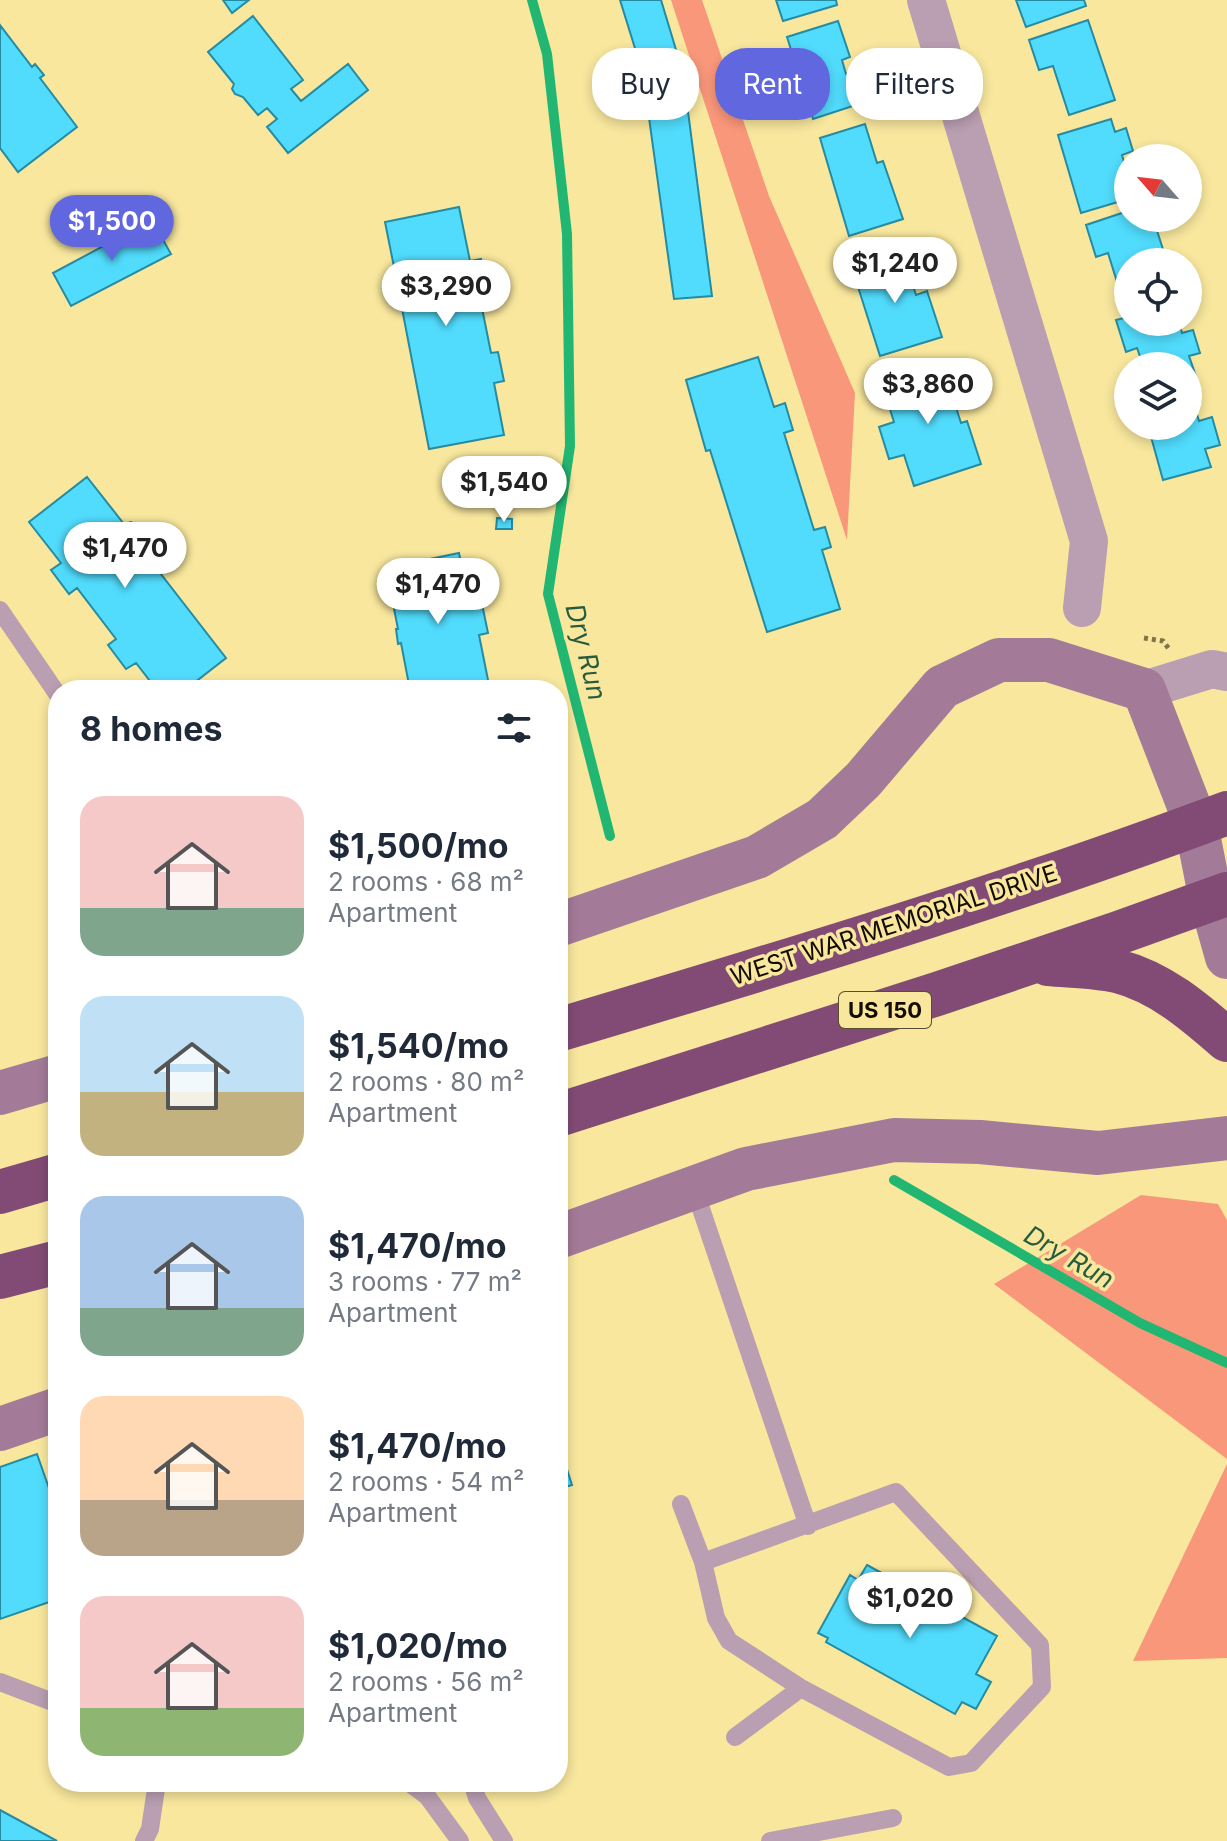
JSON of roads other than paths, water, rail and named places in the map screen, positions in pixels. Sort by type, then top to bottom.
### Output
[{"type":"highway","name":"WEST WAR MEMORIAL DRIVE","points":[[568,1027],[854,940],[1211,818]]},
{"type":"highway","name":"US 150","points":[[568,1112],[1030,963],[1219,897]]},
{"type":"highway","points":[[1030,963],[1117,971],[1181,1000],[1227,1040]]},
{"type":"highway","points":[[0,1192],[48,1178]]},
{"type":"highway","points":[[0,1277],[48,1265]]},
{"type":"street","points":[[926,0],[1089,541],[1082,608]]},
{"type":"street","points":[[568,922],[757,857],[822,819],[863,780],[942,687],[999,660],[1049,660],[1144,690],[1212,669],[1227,672]]},
{"type":"street","points":[[1144,690],[1211,818],[1227,957]]},
{"type":"street","points":[[0,1093],[48,1079]]},
{"type":"street","points":[[568,1233],[746,1169],[894,1140],[980,1142],[1098,1153],[1227,1138]]},
{"type":"street","points":[[0,1429],[48,1417]]},
{"type":"lane","points":[[0,610],[48,680]]},
{"type":"lane","points":[[694,1188],[808,1526]]},
{"type":"lane","points":[[681,1504],[703,1562],[716,1618],[729,1641],[801,1688],[949,1767],[971,1763],[1042,1687],[1040,1645],[896,1492],[703,1562]]},
{"type":"lane","points":[[0,1682],[48,1700]]},
{"type":"lane","points":[[735,1737],[801,1688]]},
{"type":"lane","points":[[144,1841],[150,1829],[156,1792]]},
{"type":"lane","points":[[422,1792],[460,1841]]},
{"type":"lane","points":[[475,1792],[504,1841]]},
{"type":"lane","points":[[770,1841],[893,1818]]},
{"type":"waterway","name":"Dry Run","points":[[532,0],[547,54],[567,234],[570,446],[548,594],[610,836]]},
{"type":"waterway","name":"Dry Run","points":[[894,1180],[1140,1323],[1227,1363]]}]
